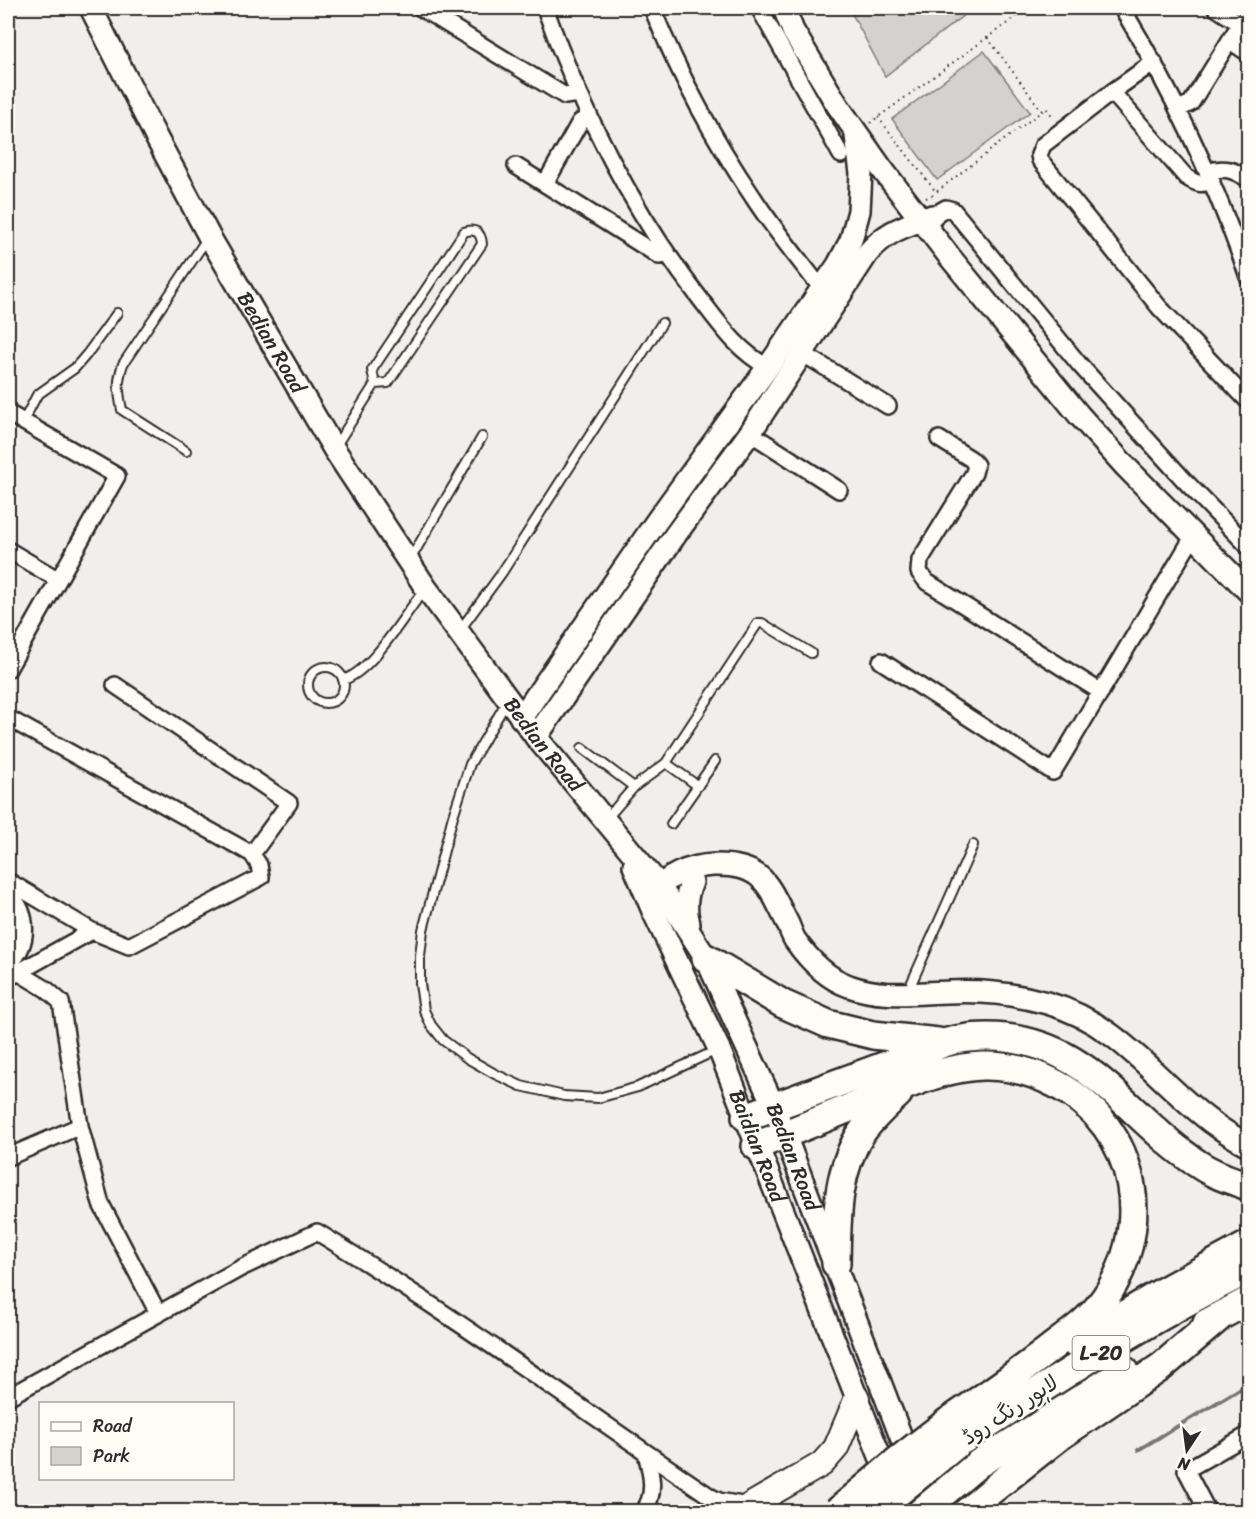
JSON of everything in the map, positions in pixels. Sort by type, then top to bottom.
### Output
[{"type":"highway","points":[[706,958],[783,1004],[828,1024],[891,1038],[941,1043],[980,1037],[1002,1037],[1034,1045],[1071,1059],[1113,1090],[1177,1149],[1199,1165],[1222,1178],[1248,1186]]},
{"type":"highway","points":[[746,1117],[941,1043]]},
{"type":"highway","points":[[756,1146],[907,1085],[957,1069],[1000,1066],[1024,1070],[1074,1094],[1094,1110],[1111,1132],[1130,1176],[1133,1222],[1130,1242],[1114,1282],[1085,1322],[1019,1373],[954,1432],[896,1462],[837,1512]]},
{"type":"highway","points":[[836,1264],[838,1202],[844,1170],[862,1132],[907,1085]]},
{"type":"highway","points":[[1019,1373],[1077,1343],[1248,1245]]},
{"type":"highway","name":"لاہور رنگ روڈ","points":[[874,1512],[954,1432],[1058,1379],[1167,1313],[1248,1270]]},
{"type":"highway","name":"لاہور رنگ روڈ","points":[[921,1512],[978,1464],[1079,1398],[1248,1301]]},
{"type":"highway","points":[[964,1512],[1069,1430],[1161,1367],[1223,1314]]},
{"type":"main road","points":[[743,1509],[822,1464],[836,1448],[857,1398]]},
{"type":"street","name":"Bedian Road","points":[[91,8],[209,236],[334,449],[426,588],[521,718],[625,843],[657,898],[693,934],[774,1107],[930,1512]]},
{"type":"street","points":[[421,8],[565,96],[578,94]]},
{"type":"street","points":[[545,8],[589,117],[657,238],[727,333],[754,360],[768,367]]},
{"type":"street","points":[[652,8],[666,42],[718,142],[759,206],[813,278],[824,286]]},
{"type":"street","points":[[759,8],[841,155]]},
{"type":"street","points":[[536,737],[676,534],[745,440],[802,352],[845,270],[861,198],[866,125],[793,31],[784,8]]},
{"type":"street","points":[[798,8],[847,100],[866,125],[889,169],[927,218],[1088,408],[1184,511],[1248,575]]},
{"type":"street","points":[[1122,8],[1155,62],[1179,109],[1210,177],[1248,277]]},
{"type":"street","points":[[1179,109],[1191,103],[1230,41],[1244,26],[1216,8]]},
{"type":"street","points":[[1230,41],[1248,52]]},
{"type":"street","points":[[1155,62],[1043,145],[1039,155],[1042,165],[1159,307],[1248,401]]},
{"type":"street","points":[[1112,92],[1186,177],[1195,183],[1204,184],[1223,168],[1236,171],[1248,179]]},
{"type":"street","points":[[545,184],[580,122],[589,117]]},
{"type":"street","points":[[516,166],[659,256],[668,255]]},
{"type":"street","points":[[861,173],[889,169]]},
{"type":"street","points":[[521,718],[656,522],[824,286],[867,254],[885,236],[946,208],[953,210],[1079,364],[1184,480],[1248,546]]},
{"type":"street","points":[[927,218],[949,256],[1087,424],[1248,591]]},
{"type":"street","points":[[802,352],[888,406]]},
{"type":"street","points":[[8,413],[117,476],[8,669]]},
{"type":"street","points":[[719,433],[745,440],[839,490]]},
{"type":"street","points":[[939,439],[971,459],[976,465],[974,473],[920,560],[919,572],[927,582],[1101,692]]},
{"type":"street","points":[[656,522],[676,534]]},
{"type":"street","points":[[881,661],[1053,772],[1194,535]]},
{"type":"street","points":[[8,550],[57,579]]},
{"type":"street","points":[[115,685],[289,803],[252,854]]},
{"type":"street","points":[[8,720],[252,854],[259,865],[261,877],[129,946],[92,930],[8,886]]},
{"type":"street","points":[[657,898],[670,877],[688,869],[714,865],[739,866],[763,879],[772,890],[795,939],[816,966],[831,978],[862,990],[906,995],[950,992],[993,993],[1048,1003],[1105,1029],[1209,1120],[1248,1145]]},
{"type":"street","points":[[657,898],[692,882],[714,865]]},
{"type":"street","points":[[692,882],[687,892],[686,902],[688,922],[693,934]]},
{"type":"street","points":[[8,886],[19,913],[22,930],[10,969]]},
{"type":"street","name":"Baidian Road","points":[[657,898],[902,1512]]},
{"type":"street","points":[[10,969],[92,930]]},
{"type":"street","points":[[10,969],[46,989],[61,1002],[80,1126],[101,1204],[158,1313]]},
{"type":"street","points":[[8,1157],[80,1126]]},
{"type":"street","points":[[8,1397],[241,1268],[317,1233],[379,1270],[711,1497],[743,1509]]},
{"type":"street","points":[[1208,1512],[1186,1470],[1248,1435]]},
{"type":"street","points":[[643,1512],[652,1488],[646,1453]]},
{"type":"lane","points":[[334,449],[375,384],[372,370],[464,232],[477,231],[482,237],[482,244],[388,383],[375,384]]},
{"type":"lane","points":[[186,451],[122,410],[118,379],[123,363],[209,236]]},
{"type":"lane","points":[[23,422],[37,395],[75,368],[117,313]]},
{"type":"lane","points":[[459,632],[501,574],[662,323]]},
{"type":"lane","points":[[408,562],[482,437]]},
{"type":"lane","points":[[344,680],[356,675],[394,634],[426,588]]},
{"type":"lane","points":[[606,819],[634,787],[666,764],[758,623],[762,623],[811,653]]},
{"type":"lane","points":[[323,667],[332,668],[344,680],[344,689],[332,702],[323,703],[315,700],[309,694],[307,685],[309,676],[315,670],[323,667]]},
{"type":"lane","points":[[509,699],[470,764],[453,816],[423,930],[420,984],[424,1010],[431,1025],[443,1040],[467,1058],[495,1074],[521,1086],[564,1096],[598,1098],[638,1087],[719,1049]]},
{"type":"lane","points":[[582,748],[634,787]]},
{"type":"lane","points":[[671,824],[714,761]]},
{"type":"lane","points":[[666,764],[698,786]]},
{"type":"lane","points":[[906,995],[973,845]]},
{"type":"path","points":[[1028,8],[866,125],[936,192],[1046,108],[1064,129]]},
{"type":"path","points":[[987,37],[1042,111]]},
{"type":"green space","points":[[849,8],[973,8],[885,76]]},
{"type":"green space","points":[[984,51],[1030,112],[937,180],[892,119]]},
{"type":"waterway","points":[[1138,1450],[1248,1384]]}]
